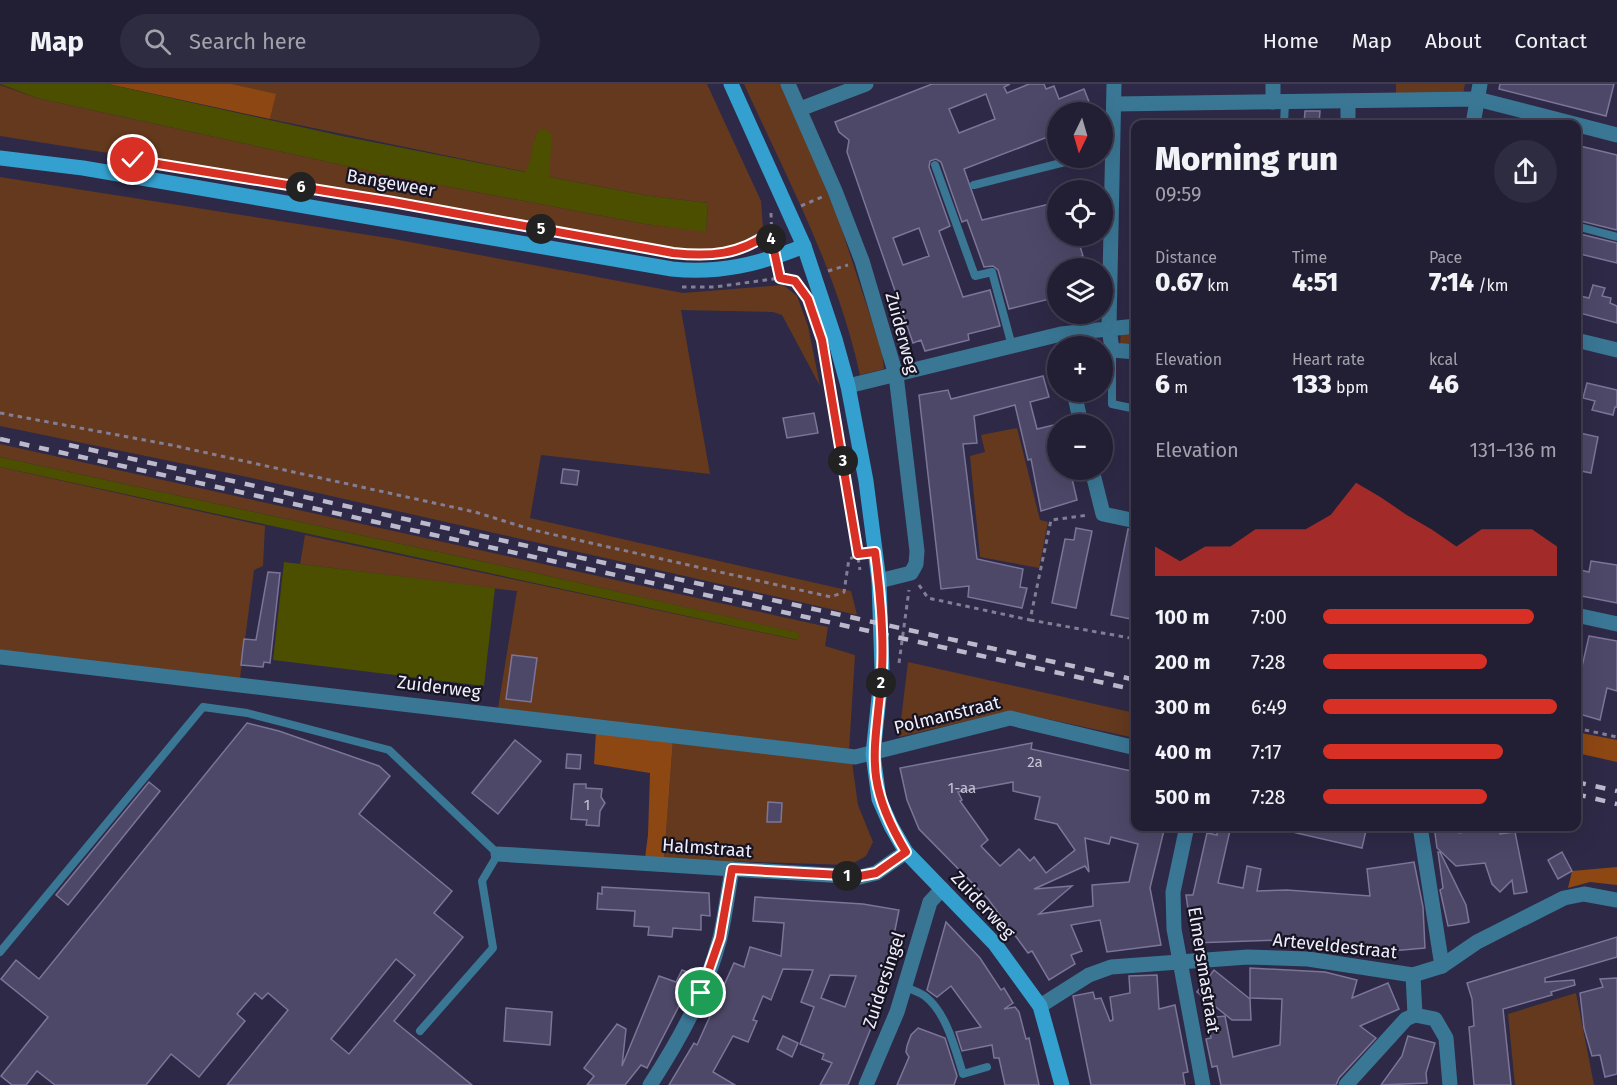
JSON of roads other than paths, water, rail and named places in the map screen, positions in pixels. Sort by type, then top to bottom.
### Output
[{"type":"street","name":"Zuiderweg","points":[[731,84],[804,246],[848,386],[866,481],[879,581],[882,669],[873,754],[879,799],[906,852],[995,944],[1040,1006],[1062,1085]]},
{"type":"street","name":"Zuiderweg","points":[[788,84],[862,261],[896,375],[917,551],[916,564],[911,573],[879,581]]},
{"type":"street","points":[[800,109],[866,84]]},
{"type":"street","points":[[1113,112],[1114,84]]},
{"type":"street","points":[[1273,84],[1279,102]]},
{"type":"street","points":[[1114,104],[1348,101],[1479,91],[1570,120]]},
{"type":"street","points":[[1474,120],[1479,91]]},
{"type":"street","points":[[1348,101],[1348,120]]},
{"type":"street","points":[[1581,124],[1617,135]]},
{"type":"street","name":"Bangeweer","points":[[0,158],[82,168],[672,269],[718,270],[776,257],[804,246]]},
{"type":"street","points":[[1108,168],[1110,336]]},
{"type":"street","points":[[1076,336],[1109,327],[1131,326]]},
{"type":"street","points":[[1581,341],[1617,350]]},
{"type":"street","points":[[848,386],[1012,346],[1047,342]]},
{"type":"street","points":[[1113,350],[1131,352]]},
{"type":"street","points":[[1094,480],[1103,514],[1131,520]]},
{"type":"street","points":[[1581,616],[1617,624]]},
{"type":"street","name":"Zuiderweg","points":[[0,657],[855,757],[873,754]]},
{"type":"street","name":"Polmanstraat","points":[[873,754],[1010,718],[1131,747]]},
{"type":"street","name":"Elmersmastraat","points":[[1186,831],[1173,892],[1179,962],[1203,1085]]},
{"type":"street","points":[[1421,831],[1442,966]]},
{"type":"street","name":"Halmstraat","points":[[498,854],[860,876],[876,873],[906,852]]},
{"type":"street","points":[[650,1085],[675,1047],[701,993],[720,938],[732,869]]},
{"type":"street","name":"Zuidersingel","points":[[866,1085],[904,986],[930,902],[942,889]]},
{"type":"street","name":"Arteveldestraat","points":[[1040,1006],[1089,975],[1111,967],[1248,957],[1308,959],[1413,975],[1442,966],[1477,942],[1564,898],[1584,894],[1617,900]]},
{"type":"street","points":[[1413,975],[1415,1014]]},
{"type":"street","points":[[1346,1085],[1406,1019],[1415,1014],[1435,1019],[1446,1038],[1450,1085]]},
{"type":"lane","points":[[1279,102],[1283,120]]},
{"type":"lane","points":[[936,165],[975,276],[992,272],[1012,346]]},
{"type":"lane","points":[[974,184],[1047,166]]},
{"type":"lane","points":[[1581,227],[1617,237]]},
{"type":"lane","points":[[1112,402],[1112,404],[1131,408]]},
{"type":"lane","points":[[0,951],[203,707],[247,713],[389,750],[498,854],[482,881],[493,948],[420,1031]]},
{"type":"lane","points":[[904,986],[926,997],[936,1009],[946,1026],[963,1074],[987,1067]]},
{"type":"railway","points":[[0,439],[1131,689]]},
{"type":"railway","points":[[69,445],[1131,679]]},
{"type":"railway","points":[[1581,783],[1617,791]]},
{"type":"railway","points":[[1581,795],[1617,804]]}]
